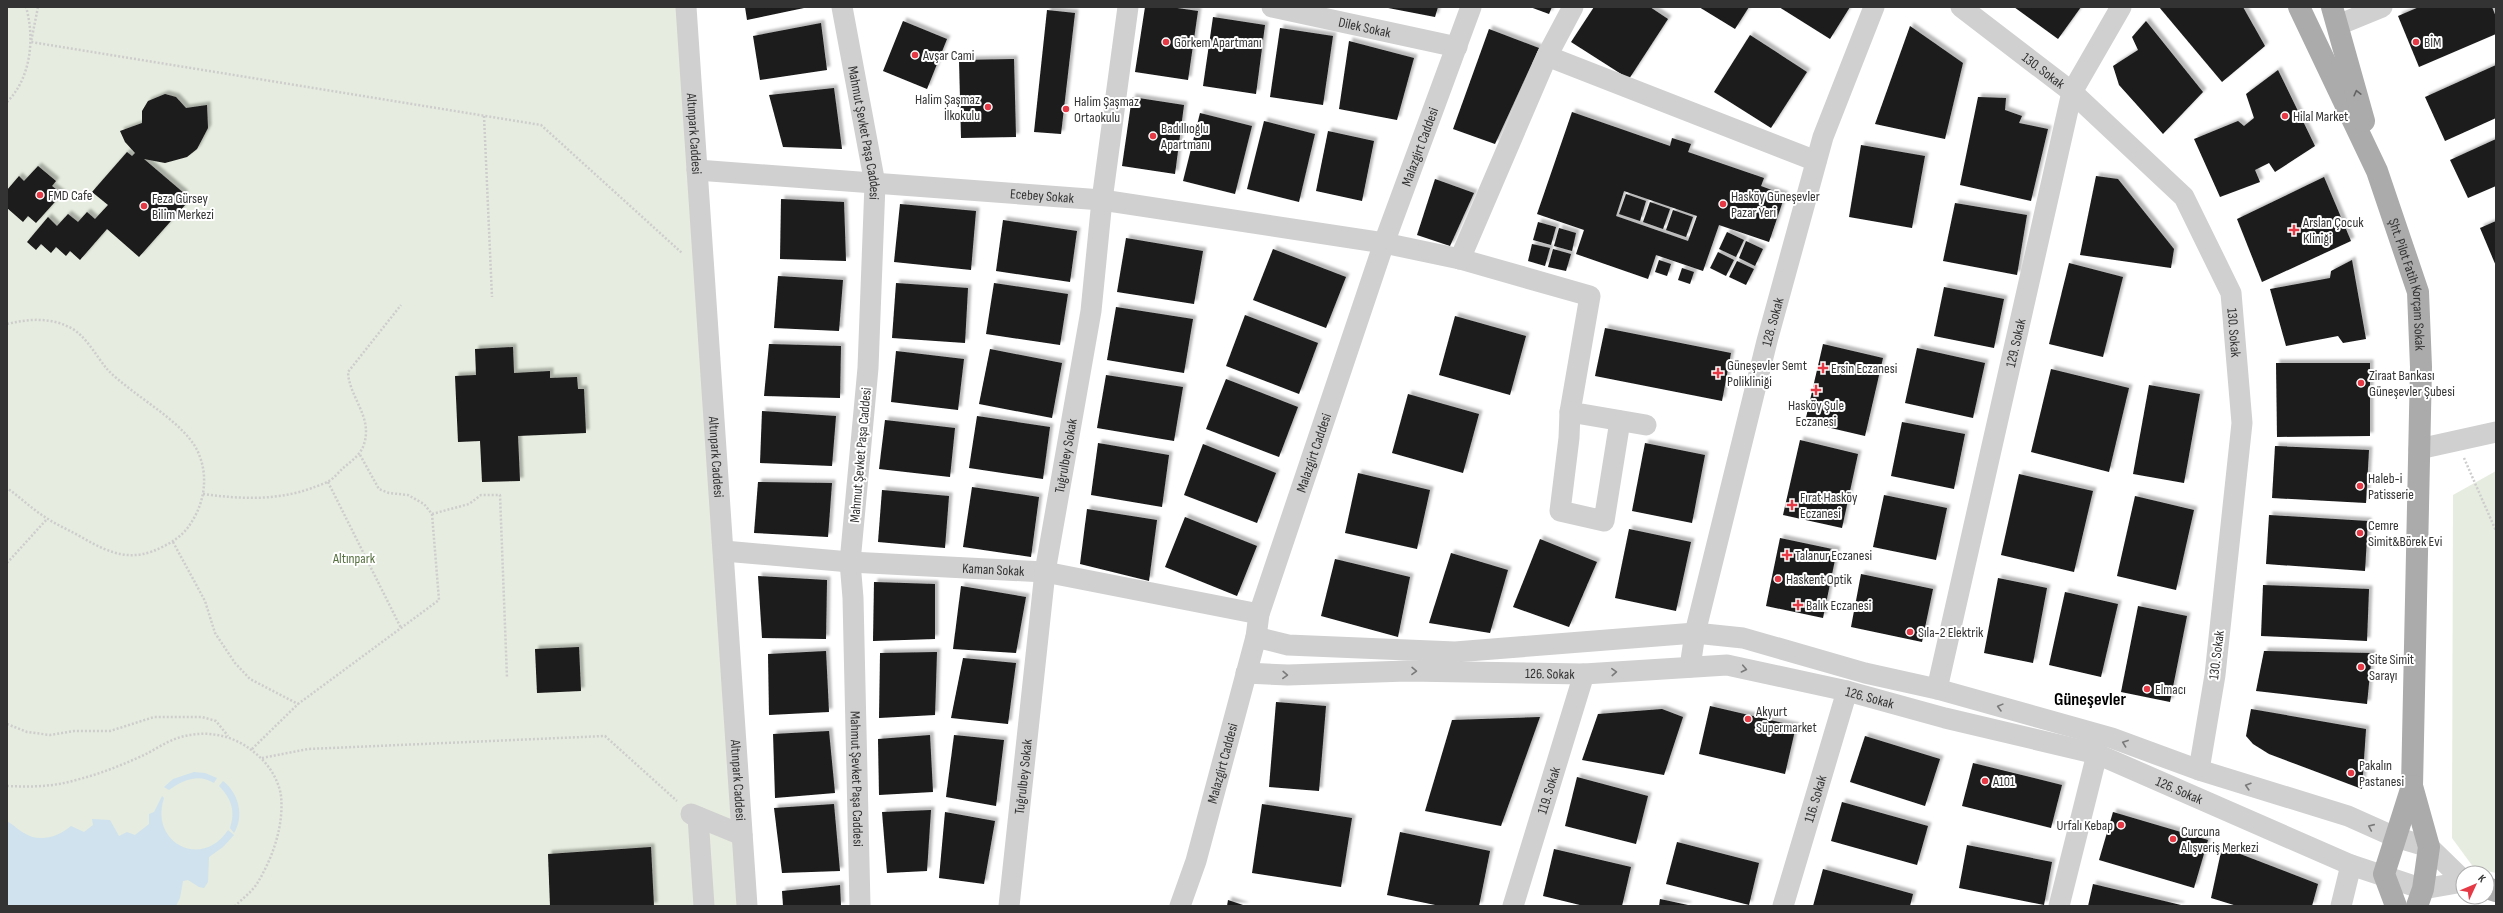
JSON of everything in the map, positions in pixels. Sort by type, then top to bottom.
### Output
[{"type":"main road","name":"Şht. Pilot Fatih Korçam Sokak","points":[[2299,7],[2377,171]]},
{"type":"main road","name":"Şht. Pilot Fatih Korçam Sokak","points":[[2335,16],[2377,171],[2418,292],[2421,367],[2412,786]]},
{"type":"main road","points":[[2396,906],[2384,874],[2412,786]]},
{"type":"main road","points":[[2412,786],[2429,847],[2420,897]]},
{"type":"street","name":"Altınpark Caddesi","points":[[686,7],[747,906]]},
{"type":"street","name":"Mahmut Şevket Paşa Caddesi","points":[[842,7],[875,184],[868,368],[850,562],[853,598],[860,906]]},
{"type":"street","name":"Tuğrulbey Sokak","points":[[1009,906],[1045,572],[1091,311],[1102,200],[1128,7]]},
{"type":"street","name":"Dilek Sokak","points":[[1272,7],[1457,47]]},
{"type":"street","name":"Malazgirt Caddesi","points":[[1180,906],[1196,861],[1256,637],[1259,614],[1384,243],[1471,7]]},
{"type":"street","points":[[1460,259],[1547,56],[1573,7]]},
{"type":"street","name":"128. Sokak","points":[[1690,667],[1695,633],[1767,341],[1816,161],[1823,136],[1874,7]]},
{"type":"street","name":"130. Sokak","points":[[1961,7],[2072,92],[2184,197],[2231,293],[2242,423],[2215,675],[2199,770]]},
{"type":"street","name":"129. Sokak","points":[[1937,689],[2072,92],[2121,7]]},
{"type":"street","points":[[2335,16],[2382,7]]},
{"type":"street","points":[[1547,56],[1816,161]]},
{"type":"street","name":"Ecebey Sokak","points":[[697,170],[1102,200],[1384,243],[1460,259],[1590,296],[1570,412]]},
{"type":"street","points":[[1620,421],[1604,522],[1560,511],[1569,438],[1570,412],[1646,425]]},
{"type":"street","points":[[2419,449],[2496,432]]},
{"type":"street","name":"Kaman Sokak","points":[[724,551],[850,562],[1045,572],[1259,614]]},
{"type":"street","name":"126. Sokak","points":[[1256,637],[1288,645],[1455,652],[1695,633],[1743,638],[1865,673],[1937,689],[2112,738],[2199,770],[2348,816],[2395,837],[2429,847],[2455,873]]},
{"type":"street","name":"126. Sokak","points":[[1246,673],[1288,675],[1407,671],[1584,674],[1727,665],[1847,691],[1945,718],[2098,754],[2351,865],[2384,874],[2420,897],[2455,884]]},
{"type":"street","name":"119. Sokak","points":[[1513,906],[1584,674]]},
{"type":"street","name":"116. Sokak","points":[[1783,906],[1847,691]]},
{"type":"street","points":[[2059,906],[2098,754]]},
{"type":"street","points":[[704,906],[694,815],[742,835]]},
{"type":"street","points":[[2341,906],[2351,865]]},
{"type":"path","points":[[26,7],[30,22],[30,42]]},
{"type":"path","points":[[7,102],[24,74],[38,7]]},
{"type":"path","points":[[30,42],[541,125],[704,273]]},
{"type":"path","points":[[484,116],[492,297]]},
{"type":"path","points":[[203,494],[242,499],[280,497],[328,482],[359,453],[364,444],[365,427],[363,410],[349,384],[348,372],[401,305]]},
{"type":"path","points":[[7,324],[28,320],[42,320],[70,327],[123,386],[178,424],[191,439],[200,456],[204,475],[203,494],[198,512],[187,529],[173,542],[156,551],[137,555],[118,554],[99,548],[47,519],[7,488]]},
{"type":"path","points":[[2456,440],[2496,531]]},
{"type":"path","points":[[252,749],[298,704],[439,600],[432,514],[424,504],[408,495],[389,493],[379,490],[359,453]]},
{"type":"path","points":[[328,482],[401,628]]},
{"type":"path","points":[[432,514],[469,504],[481,495],[500,495],[508,678]]},
{"type":"path","points":[[7,563],[47,519]]},
{"type":"path","points":[[173,542],[205,601],[215,633],[235,663],[250,679],[298,704]]},
{"type":"path","points":[[7,724],[27,732],[50,735],[74,731],[110,731],[154,717],[202,717],[216,721],[228,736]]},
{"type":"path","points":[[7,786],[35,787],[75,781],[114,768],[187,735],[207,733],[228,736],[252,749],[262,758],[274,774],[281,793],[283,814],[279,834],[258,883],[235,906]]},
{"type":"path","points":[[262,758],[308,749],[605,736],[694,815]]},
{"type":"green space","name":"Altınpark","points":[[7,7],[686,7],[747,906],[7,906]]},
{"type":"green space","points":[[2496,471],[2496,873],[2495,865],[2472,865],[2452,838],[2453,495]]},
{"type":"water","points":[[194,772],[205,773],[217,778],[214,783],[202,778],[197,778],[179,783],[169,790],[164,787],[173,779]]},
{"type":"water","points":[[223,781],[233,791],[238,805],[239,819],[234,833],[230,828],[232,822],[231,805],[227,795],[219,786]]},
{"type":"water","points":[[162,796],[164,798],[161,814],[164,828],[171,838],[181,846],[192,849],[205,848],[217,842],[228,830],[234,835],[223,847],[209,857],[208,882],[204,888],[199,887],[188,880],[183,881],[180,898],[176,906],[7,906],[8,822],[24,833],[36,838],[54,836],[71,826],[84,832],[93,825],[92,819],[110,820],[119,836],[127,832],[135,835],[149,824],[149,814],[154,812]]},
{"type":"building","points":[[745,7],[804,7],[804,8],[747,20]]},
{"type":"building","name":"Görkem Apartmanı","points":[[1145,7],[1170,7],[1198,11],[1188,80],[1135,72]]},
{"type":"building","points":[[1383,7],[1438,7],[1435,17]]},
{"type":"building","points":[[1530,7],[1552,7],[1549,14]]},
{"type":"building","points":[[1594,7],[1650,7],[1668,19],[1629,79],[1571,42]]},
{"type":"building","points":[[1699,7],[1749,7],[1735,29]]},
{"type":"building","points":[[1779,7],[1850,7],[1830,39]]},
{"type":"building","points":[[2014,7],[2081,7],[2058,39]]},
{"type":"building","points":[[2159,7],[2243,7],[2265,46],[2222,82]]},
{"type":"building","points":[[2419,7],[2492,7],[2496,17],[2496,34],[2419,67],[2398,16]]},
{"type":"building","points":[[1047,10],[1075,13],[1061,134],[1034,132]]},
{"type":"building","points":[[1213,17],[1265,25],[1256,94],[1203,86]]},
{"type":"building","name":"Avşar Cami","points":[[903,21],[947,39],[927,89],[883,71]]},
{"type":"building","points":[[2146,21],[2203,92],[2163,134],[2119,85],[2113,66],[2138,50],[2132,37]]},
{"type":"building","points":[[821,23],[827,70],[760,80],[753,36]]},
{"type":"building","points":[[1910,26],[1963,63],[1945,139],[1875,124]]},
{"type":"building","points":[[1280,28],[1333,36],[1323,105],[1270,97]]},
{"type":"building","points":[[1489,29],[1539,48],[1495,144],[1453,129]]},
{"type":"building","points":[[1750,35],[1807,72],[1771,128],[1714,92]]},
{"type":"building","points":[[1349,41],[1414,58],[1397,120],[1339,109]]},
{"type":"building","points":[[1014,59],[1016,137],[961,138],[959,60]]},
{"type":"building","points":[[2496,65],[2496,118],[2445,141],[2425,97]]},
{"type":"building","points":[[2278,70],[2315,146],[2275,172],[2269,163],[2255,170],[2260,182],[2220,197],[2194,139],[2238,121],[2244,126],[2254,118],[2246,94]]},
{"type":"building","points":[[834,88],[842,149],[783,147],[769,95]]},
{"type":"building","points":[[165,94],[176,97],[186,108],[207,105],[208,128],[197,149],[187,157],[165,163],[144,159],[185,194],[181,199],[186,204],[139,257],[107,229],[80,260],[70,251],[66,256],[56,247],[51,253],[41,244],[36,250],[27,242],[48,217],[57,226],[68,214],[78,222],[87,212],[95,219],[108,205],[92,192],[127,152],[132,156],[135,153],[125,142],[120,131],[142,123],[142,111],[148,101]]},
{"type":"building","name":"Badıllıoğlu Apartmanı","points":[[1132,97],[1184,105],[1175,174],[1122,166]]},
{"type":"building","points":[[1978,97],[2006,98],[2005,110],[2022,116],[2019,123],[2048,129],[2031,201],[1960,185]]},
{"type":"building","name":"Hasköy Güneşevler Pazar Yeri","points":[[1572,112],[1670,146],[1672,138],[1691,144],[1688,152],[1764,178],[1761,186],[1785,195],[1769,242],[1719,225],[1703,271],[1656,255],[1648,279],[1576,254],[1584,230],[1537,214]],"holes":[[[1624,191],[1697,216],[1688,241],[1616,216]]]},
{"type":"building","points":[[1200,113],[1252,126],[1235,194],[1183,181]]},
{"type":"building","points":[[1264,121],[1315,134],[1299,202],[1247,189]]},
{"type":"building","points":[[1328,131],[1374,141],[1362,201],[1316,191]]},
{"type":"building","points":[[2496,139],[2496,186],[2468,198],[2450,160]]},
{"type":"building","points":[[1861,145],[1925,156],[1912,228],[1849,217]]},
{"type":"building","points":[[38,166],[56,181],[52,186],[62,194],[36,223],[28,216],[23,222],[7,208],[7,190],[19,176],[24,181]]},
{"type":"building","points":[[2096,176],[2118,179],[2174,249],[2171,268],[2080,255]]},
{"type":"building","name":"Arslan Çocuk Kliniği","points":[[2324,177],[2351,241],[2262,282],[2237,219]]},
{"type":"building","points":[[1435,179],[1474,193],[1450,246],[1417,235]]},
{"type":"building","points":[[1626,194],[1646,201],[1640,221],[1619,214]]},
{"type":"building","points":[[781,199],[844,202],[846,261],[780,259]]},
{"type":"building","points":[[1650,202],[1670,209],[1663,229],[1643,222]]},
{"type":"building","points":[[1955,203],[2027,215],[2017,275],[1943,261]]},
{"type":"building","points":[[900,204],[976,211],[971,270],[894,262]]},
{"type":"building","points":[[1673,210],[1693,217],[1686,237],[1666,230]]},
{"type":"building","points":[[1003,220],[1077,231],[1070,282],[996,271]]},
{"type":"building","points":[[2496,221],[2496,266],[2480,228]]},
{"type":"building","points":[[1538,222],[1556,227],[1551,245],[1533,240]]},
{"type":"building","points":[[1559,228],[1576,233],[1572,251],[1554,246]]},
{"type":"building","points":[[1727,232],[1744,240],[1736,257],[1719,249]]},
{"type":"building","points":[[1126,238],[1203,251],[1194,304],[1117,292]]},
{"type":"building","points":[[1746,241],[1763,249],[1755,266],[1739,258]]},
{"type":"building","points":[[1532,244],[1550,248],[1545,266],[1528,261]]},
{"type":"building","points":[[1273,249],[1346,277],[1326,328],[1253,300]]},
{"type":"building","points":[[1553,249],[1571,254],[1566,271],[1548,267]]},
{"type":"building","points":[[1718,252],[1734,260],[1726,276],[1710,268]]},
{"type":"building","points":[[1659,260],[1671,264],[1667,276],[1655,272]]},
{"type":"building","points":[[2352,260],[2366,339],[2343,343],[2338,336],[2286,346],[2270,289],[2330,278],[2331,271]]},
{"type":"building","points":[[1737,261],[1754,269],[1746,285],[1729,277]]},
{"type":"building","points":[[2069,263],[2123,277],[2103,357],[2049,344]]},
{"type":"building","points":[[1682,268],[1694,272],[1690,284],[1678,280]]},
{"type":"building","points":[[778,276],[843,280],[839,331],[774,328]]},
{"type":"building","points":[[896,283],[968,288],[965,343],[892,338]]},
{"type":"building","points":[[994,283],[1068,294],[1060,345],[986,334]]},
{"type":"building","points":[[1944,287],[2004,299],[1994,348],[1934,336]]},
{"type":"building","points":[[1116,307],[1193,319],[1184,373],[1107,360]]},
{"type":"building","points":[[1245,315],[1318,343],[1299,394],[1226,366]]},
{"type":"building","points":[[1455,316],[1526,336],[1510,395],[1439,375]]},
{"type":"building","points":[[1605,328],[1731,353],[1722,401],[1595,376]]},
{"type":"building","points":[[769,344],[841,346],[840,398],[764,396]]},
{"type":"building","points":[[1823,344],[1883,358],[1865,436],[1805,422]]},
{"type":"building","points":[[513,347],[514,373],[550,371],[550,378],[577,377],[578,389],[584,389],[586,433],[518,436],[520,481],[482,482],[480,441],[458,442],[455,376],[476,375],[475,349]]},
{"type":"building","points":[[1917,348],[1985,363],[1973,418],[1905,403]]},
{"type":"building","points":[[990,349],[1062,363],[1052,418],[979,404]]},
{"type":"building","points":[[896,351],[964,359],[958,410],[891,402]]},
{"type":"building","points":[[2276,363],[2370,363],[2370,436],[2277,437]]},
{"type":"building","points":[[2051,369],[2129,388],[2109,472],[2031,452]]},
{"type":"building","points":[[1106,375],[1183,387],[1174,441],[1097,428]]},
{"type":"building","points":[[1226,379],[1298,407],[1279,457],[1206,429]]},
{"type":"building","points":[[2149,385],[2200,394],[2184,483],[2133,474]]},
{"type":"building","points":[[1408,394],[1479,414],[1463,473],[1392,453]]},
{"type":"building","points":[[762,411],[836,416],[832,466],[760,463]]},
{"type":"building","points":[[977,416],[1050,427],[1043,479],[969,468]]},
{"type":"building","points":[[885,420],[955,428],[950,477],[879,469]]},
{"type":"building","points":[[1902,422],[1965,434],[1954,489],[1891,476]]},
{"type":"building","points":[[1800,440],[1858,454],[1842,528],[1783,515]]},
{"type":"building","points":[[1098,443],[1169,455],[1162,507],[1091,495]]},
{"type":"building","points":[[1645,443],[1705,455],[1692,523],[1632,511]]},
{"type":"building","points":[[1203,444],[1276,473],[1257,523],[1184,495]]},
{"type":"building","points":[[2275,446],[2369,450],[2366,503],[2272,498]]},
{"type":"building","points":[[1358,473],[1430,490],[1417,549],[1345,533]]},
{"type":"building","points":[[2019,474],[2093,491],[2074,572],[2001,555]]},
{"type":"building","points":[[758,482],[832,483],[828,537],[754,533]]},
{"type":"building","points":[[972,487],[1039,497],[1031,557],[963,547]]},
{"type":"building","points":[[882,490],[949,496],[945,548],[878,542]]},
{"type":"building","points":[[1884,495],[1947,508],[1936,560],[1873,547]]},
{"type":"building","points":[[2135,496],[2194,510],[2176,590],[2117,576]]},
{"type":"building","points":[[1087,509],[1157,520],[1149,581],[1080,564]]},
{"type":"building","points":[[2269,515],[2368,521],[2365,571],[2266,564]]},
{"type":"building","points":[[1185,517],[1257,546],[1237,596],[1165,567]]},
{"type":"building","points":[[1629,529],[1691,542],[1676,611],[1615,598]]},
{"type":"building","points":[[1780,538],[1837,550],[1823,618],[1766,606]]},
{"type":"building","points":[[1540,539],[1597,562],[1569,627],[1513,607]]},
{"type":"building","points":[[1451,553],[1508,570],[1490,633],[1429,623]]},
{"type":"building","points":[[1335,559],[1410,577],[1398,637],[1321,616]]},
{"type":"building","points":[[1861,574],[1933,589],[1922,642],[1851,627]]},
{"type":"building","points":[[758,576],[827,580],[826,639],[762,638]]},
{"type":"building","points":[[1998,578],[2047,588],[2033,663],[1984,653]]},
{"type":"building","points":[[874,582],[935,584],[935,639],[873,641]]},
{"type":"building","points":[[2263,585],[2369,589],[2367,641],[2261,636]]},
{"type":"building","points":[[961,586],[1026,597],[1016,653],[953,649]]},
{"type":"building","points":[[2065,592],[2118,604],[2101,677],[2049,665]]},
{"type":"building","points":[[2138,606],[2187,616],[2170,702],[2121,692]]},
{"type":"building","points":[[579,647],[581,691],[537,693],[535,649]]},
{"type":"building","points":[[826,651],[829,712],[769,715],[768,654]]},
{"type":"building","points":[[2264,651],[2372,653],[2367,704],[2256,691]]},
{"type":"building","points":[[937,652],[935,715],[879,718],[880,653]]},
{"type":"building","points":[[963,658],[1016,663],[1008,724],[951,718]]},
{"type":"building","points":[[1276,702],[1326,706],[1319,791],[1269,787]]},
{"type":"building","points":[[1710,706],[1796,726],[1785,774],[1699,754]]},
{"type":"building","points":[[1662,709],[1683,717],[1664,775],[1582,760],[1598,714]]},
{"type":"building","points":[[2251,709],[2366,729],[2362,789],[2269,754],[2253,744],[2246,736]]},
{"type":"building","points":[[1540,717],[1501,826],[1425,811],[1452,720]]},
{"type":"building","points":[[829,731],[835,793],[775,798],[773,734]]},
{"type":"building","points":[[930,735],[933,792],[879,795],[878,739]]},
{"type":"building","points":[[954,735],[1004,740],[996,806],[946,797]]},
{"type":"building","points":[[1865,736],[1940,759],[1925,806],[1850,782]]},
{"type":"building","points":[[1973,763],[2062,785],[2051,828],[1962,806]]},
{"type":"building","points":[[1577,777],[1648,796],[1636,844],[1565,826]]},
{"type":"building","points":[[1842,802],[1928,826],[1917,865],[1831,841]]},
{"type":"building","points":[[834,804],[840,871],[782,873],[774,808]]},
{"type":"building","points":[[1262,804],[1352,818],[1341,887],[1252,873]]},
{"type":"building","points":[[931,810],[927,871],[887,873],[882,812]]},
{"type":"building","points":[[945,812],[995,821],[984,884],[939,878]]},
{"type":"building","points":[[2113,812],[2208,840],[2194,888],[2099,860]]},
{"type":"building","points":[[1400,832],[1490,851],[1479,906],[1440,906],[1387,895]]},
{"type":"building","points":[[1677,842],[1759,863],[1749,905],[1666,884]]},
{"type":"building","points":[[1967,845],[2052,862],[2044,905],[1959,888]]},
{"type":"building","points":[[651,847],[654,906],[550,906],[548,854]]},
{"type":"building","points":[[2222,847],[2318,884],[2312,906],[2237,906],[2211,898]]},
{"type":"building","points":[[1554,849],[1631,867],[1622,906],[1584,906],[1543,896]]},
{"type":"building","points":[[1823,869],[1913,894],[1910,906],[1813,906]]},
{"type":"building","points":[[2093,884],[2181,905],[2181,906],[2088,906]]},
{"type":"building","points":[[840,885],[841,906],[783,906],[782,891]]},
{"type":"building","points":[[1660,899],[1688,905],[1688,906],[1659,906]]},
{"type":"building","points":[[1228,900],[1246,906],[1227,906]]},
{"type":"place","name":"Görkem Apartmanı","points":[[1166,42]]},
{"type":"place","name":"BİM","points":[[2416,42]]},
{"type":"place","name":"Avşar Cami","points":[[915,55]]},
{"type":"place","name":"Halim Şaşmaz İlkokulu","points":[[988,107]]},
{"type":"place","name":"Halim Şaşmaz Ortaokulu","points":[[1066,109]]},
{"type":"place","name":"Hilal Market","points":[[2285,116]]},
{"type":"place","name":"Badıllıoğlu Apartmanı","points":[[1153,136]]},
{"type":"place","name":"FMD Cafe","points":[[40,195]]},
{"type":"place","name":"Hasköy Güneşevler Pazar Yeri","points":[[1723,204]]},
{"type":"place","name":"Feza Gürsey Bilim Merkezi","points":[[144,206]]},
{"type":"place","name":"Arslan Çocuk Kliniği","points":[[2294,230]]},
{"type":"place","name":"Ersin Eczanesi","points":[[1823,368]]},
{"type":"place","name":"Güneşevler Semt Polikliniği","points":[[1718,373]]},
{"type":"place","name":"Ziraat Bankası Güneşevler Şubesi","points":[[2361,383]]},
{"type":"place","name":"Hasköy Şule Eczanesi","points":[[1816,390]]},
{"type":"place","name":"Haleb-i Patisserie","points":[[2360,486]]},
{"type":"place","name":"Fırat Hasköy Eczanesi","points":[[1792,505]]},
{"type":"place","name":"Cemre Simit&Börek Evi","points":[[2360,533]]},
{"type":"place","name":"Talanur Eczanesi","points":[[1787,555]]},
{"type":"place","name":"Haskent Optik","points":[[1778,579]]},
{"type":"place","name":"Balık Eczanesi","points":[[1798,605]]},
{"type":"place","name":"Sıla-2 Elektrik","points":[[1910,632]]},
{"type":"place","name":"Site Simit Sarayı","points":[[2361,667]]},
{"type":"place","name":"Elmacı","points":[[2147,689]]},
{"type":"place","name":"Akyurt Süpermarket","points":[[1748,719]]},
{"type":"place","name":"Pakalın Pastanesi","points":[[2351,773]]},
{"type":"place","name":"A101","points":[[1985,781]]},
{"type":"place","name":"Urfalı Kebap","points":[[2121,825]]},
{"type":"place","name":"Curcuna Alışveriş Merkezi","points":[[2173,839]]},
{"type":"district","name":"Güneşevler","points":[[2090,699]]}]
